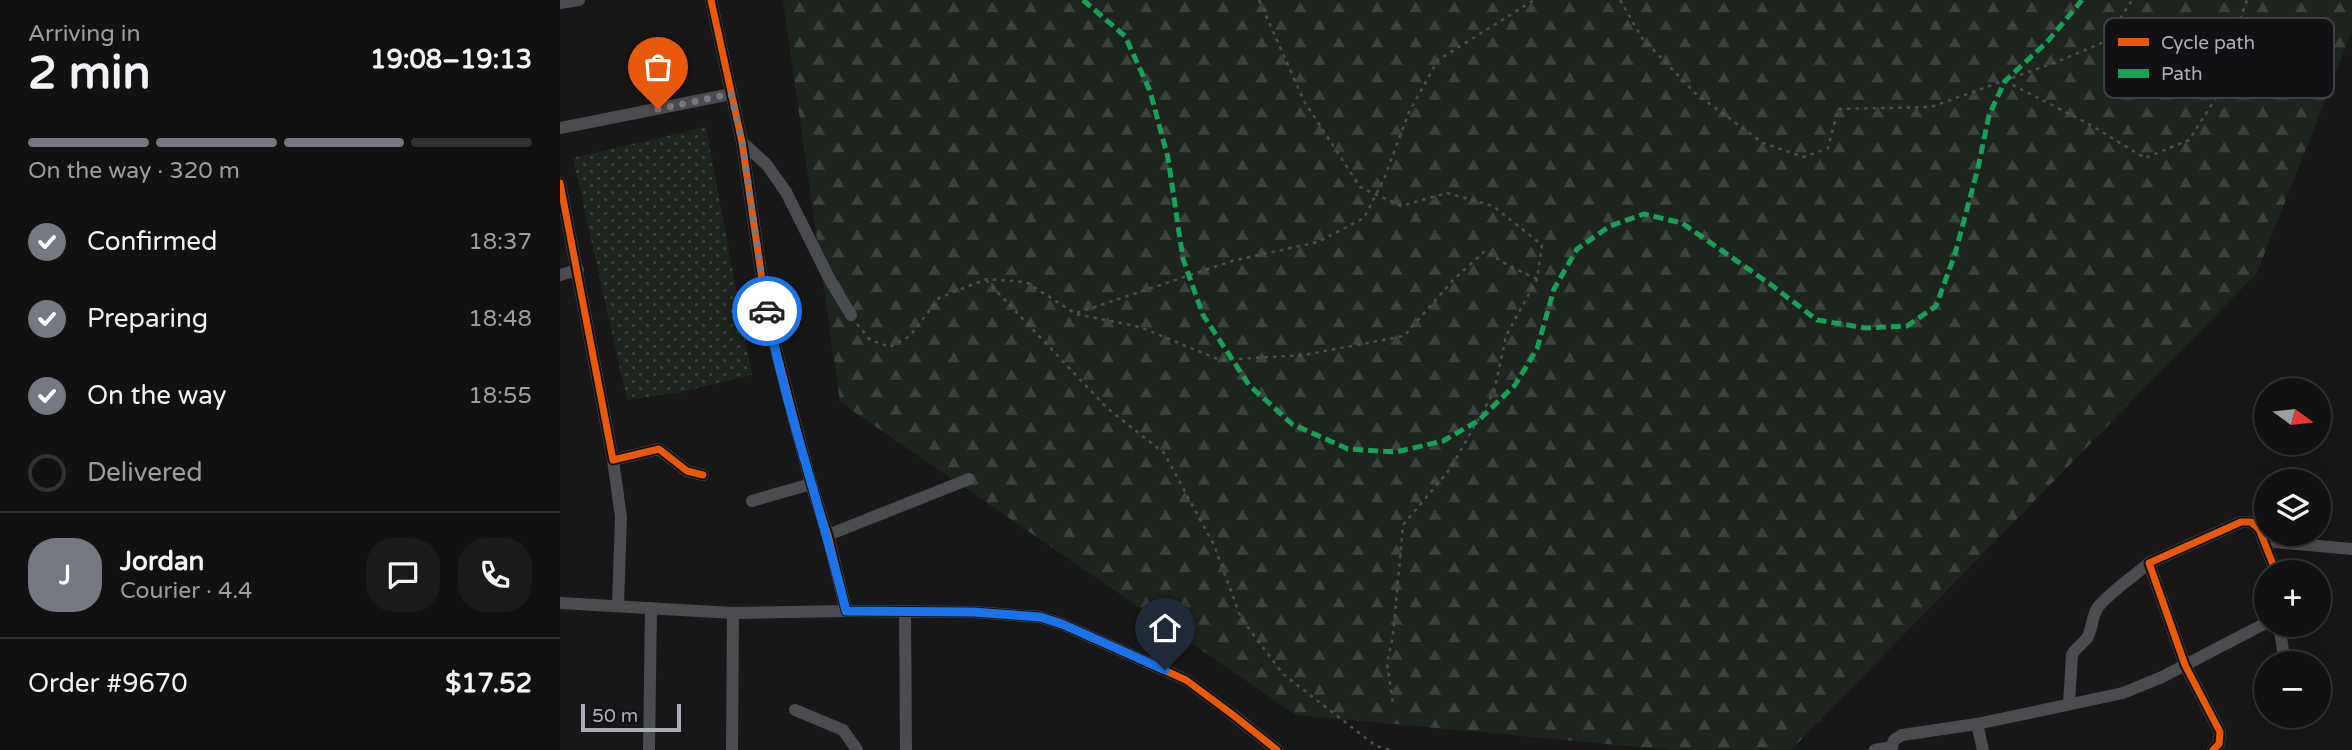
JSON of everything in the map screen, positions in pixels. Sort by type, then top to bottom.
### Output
[{"type":"street","points":[[560,3],[579,0]]},
{"type":"street","points":[[711,0],[742,142],[767,314],[811,484],[828,535],[846,611]]},
{"type":"street","points":[[560,128],[731,94]]},
{"type":"street","points":[[742,142],[767,165],[786,192],[830,280],[851,315]]},
{"type":"street","points":[[560,183],[613,460],[621,517],[618,606]]},
{"type":"street","points":[[560,275],[578,270]]},
{"type":"street","points":[[613,460],[659,449],[687,471],[703,475]]},
{"type":"street","points":[[828,535],[969,479]]},
{"type":"street","points":[[752,501],[811,484]]},
{"type":"street","points":[[2069,704],[2073,655],[2075,649],[2085,642],[2089,635],[2093,616],[2099,606],[2149,563],[2241,522],[2254,524]]},
{"type":"street","points":[[2319,546],[2352,549]]},
{"type":"street","points":[[2149,563],[2185,664],[2220,732],[2219,744],[2213,750]]},
{"type":"street","points":[[560,603],[733,613],[905,611],[1040,617],[1062,624],[1186,680],[1277,750]]},
{"type":"street","points":[[649,750],[651,608]]},
{"type":"street","points":[[905,611],[906,750]]},
{"type":"street","points":[[733,613],[733,750]]},
{"type":"street","points":[[1875,750],[1891,749],[1894,740],[1902,735],[1977,724],[2123,694],[2254,629]]},
{"type":"street","points":[[795,710],[843,730],[857,750]]},
{"type":"street","points":[[1977,724],[1983,750]]},
{"type":"path","points":[[1259,0],[1304,101],[1360,187],[1401,206],[1447,193],[1493,206],[1542,245],[1537,278],[1506,336],[1494,392],[1450,469],[1403,525],[1393,636],[1387,664],[1393,703]]},
{"type":"path","points":[[1076,314],[1232,261],[1318,242],[1364,218],[1409,112],[1438,60],[1534,0]]},
{"type":"path","points":[[1620,0],[1642,38],[1695,93],[1763,143],[1804,157],[1828,148],[1838,109],[1931,107],[2104,42]]},
{"type":"path","points":[[2121,18],[2132,0]]},
{"type":"path","points":[[2240,18],[2246,0]]},
{"type":"path","points":[[2005,81],[2087,123],[2145,158],[2189,140],[2215,98]]},
{"type":"path","points":[[851,315],[870,340],[890,347],[910,336],[939,298],[986,279],[1026,282],[1076,314],[1140,327],[1220,360],[1304,355],[1404,336],[1454,279],[1485,251],[1537,278]]},
{"type":"path","points":[[986,279],[1107,408],[1164,453],[1214,545],[1241,618],[1283,674],[1376,746],[1391,750]]},
{"type":"green space","points":[[783,0],[2352,0],[2352,31],[2334,77],[2334,18],[2104,18],[2104,98],[2326,98],[2257,273],[1791,750],[1673,750],[1296,715],[840,402]]},
{"type":"green space","points":[[706,127],[752,375],[681,392],[627,400],[573,158]]},
{"type":"marked path","points":[[1083,0],[1125,36],[1150,91],[1168,158],[1183,259],[1203,315],[1249,385],[1292,424],[1348,449],[1396,452],[1443,441],[1478,421],[1515,385],[1537,349],[1554,289],[1577,249],[1610,226],[1644,214],[1682,223],[1817,320],[1866,328],[1907,326],[1936,306],[1955,254],[1989,115],[2005,81],[2047,42],[2082,0]]},
{"type":"cycle path","points":[[711,0],[742,142],[767,314],[811,484],[828,535],[846,611],[973,612],[1040,617],[1062,624],[1186,680],[1277,750]]},
{"type":"cycle path","points":[[560,183],[613,460],[659,449],[687,471],[703,475]]},
{"type":"cycle path","points":[[2213,750],[2219,744],[2220,732],[2185,665],[2149,563],[2241,522],[2251,522],[2259,529],[2271,560]]},
{"type":"way so far","points":[[658,109],[731,94],[742,142],[767,311]]},
{"type":"route","points":[[767,311],[846,611],[973,612],[1040,617],[1062,624],[1165,670]]}]
